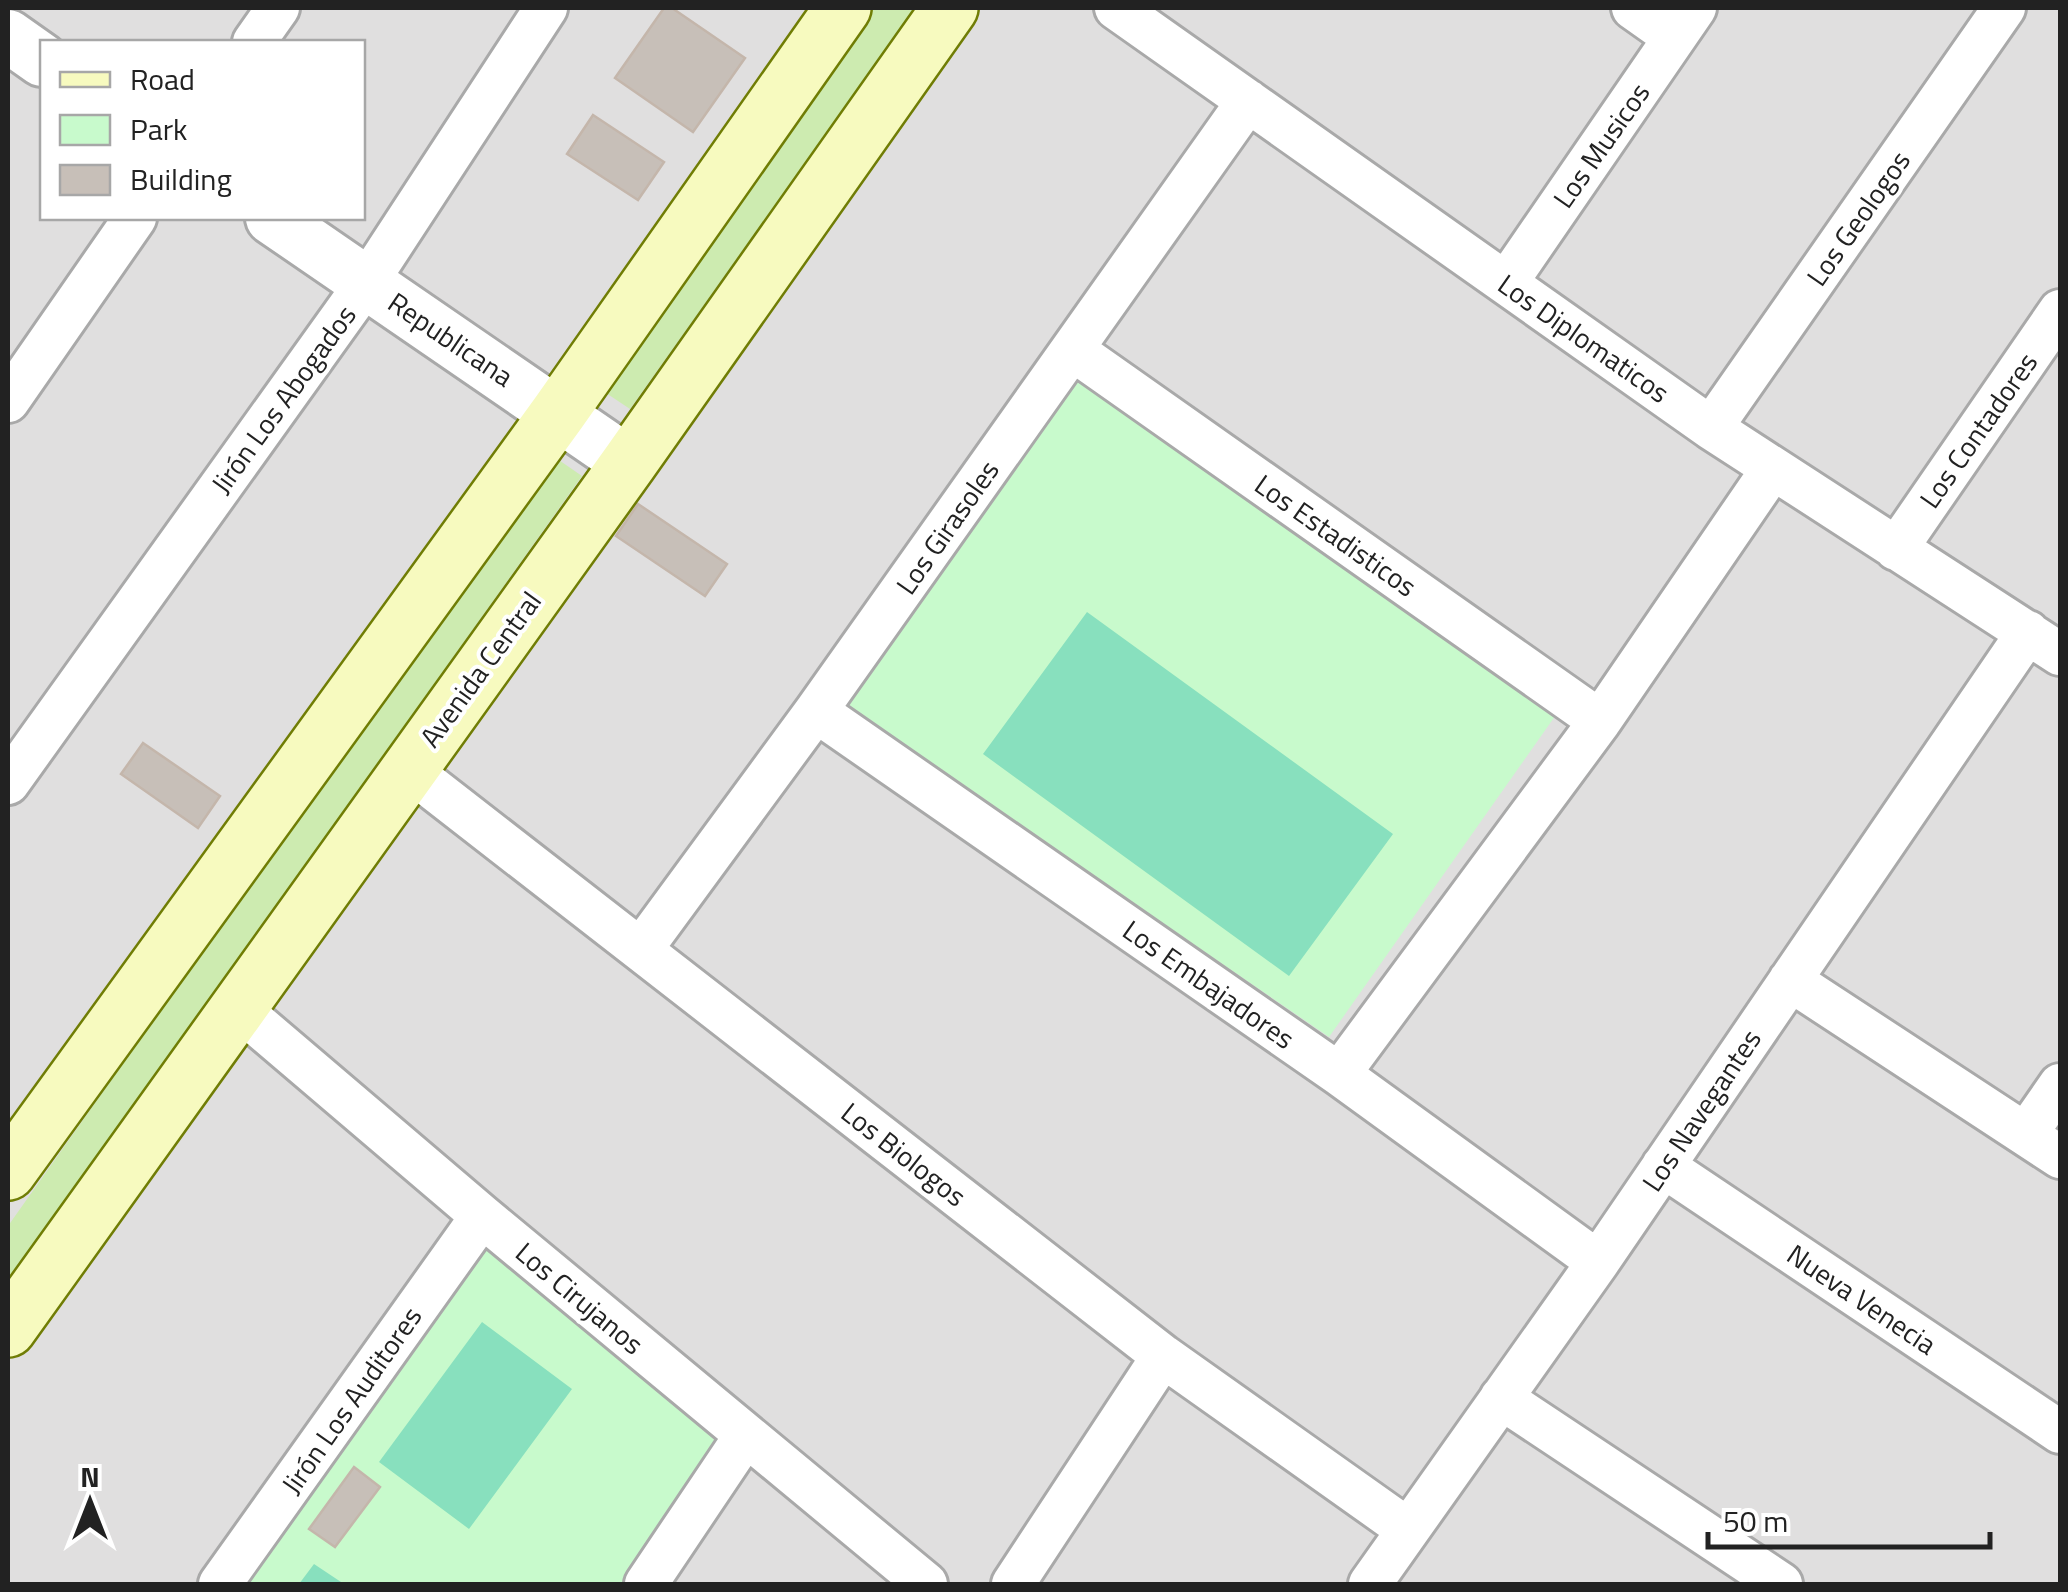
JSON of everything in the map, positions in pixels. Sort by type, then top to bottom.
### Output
[{"type":"main road","points":[[8,1172],[560,412],[843,8]]},
{"type":"main road","name":"Avenida Central","points":[[8,1329],[950,8]]},
{"type":"street","points":[[8,24],[18,8]]},
{"type":"street","points":[[255,40],[278,8]]},
{"type":"street","name":"Jirón Los Abogados","points":[[8,783],[368,282],[546,8]]},
{"type":"street","name":"Los Diplomaticos","points":[[1116,8],[1711,428],[2044,643]]},
{"type":"street","points":[[1633,8],[1685,22]]},
{"type":"street","name":"Los Geologos","points":[[1711,428],[2004,8]]},
{"type":"street","name":"Los Musicos","points":[[1506,283],[1685,22]]},
{"type":"street","points":[[8,36],[40,59]]},
{"type":"street","name":"Los Girasoles","points":[[642,948],[816,711],[1248,102]]},
{"type":"street","points":[[8,402],[134,220]]},
{"type":"street","name":"Republicana","points":[[275,220],[560,412],[628,463]]},
{"type":"street","name":"Los Contadores","points":[[1896,548],[2060,311]]},
{"type":"street","name":"Los Estadisticos","points":[[1073,350],[1600,721]]},
{"type":"street","points":[[1338,1074],[1600,721],[1773,468]]},
{"type":"street","name":"Los Navegantes","points":[[1370,1584],[1598,1262],[1790,980],[2044,643]]},
{"type":"street","name":"Los Embajadores","points":[[816,711],[1338,1074],[1598,1262]]},
{"type":"street","name":"Los Biologos","points":[[408,769],[1163,1356],[1407,1529]]},
{"type":"street","points":[[1790,980],[2044,1146],[2060,1085]]},
{"type":"street","name":"Los Cirujanos","points":[[238,1008],[926,1584]]},
{"type":"street","name":"Nueva Venecia","points":[[1663,1166],[2060,1432]]},
{"type":"street","name":"Jirón Los Auditores","points":[[220,1584],[482,1216]]},
{"type":"street","points":[[1013,1584],[1163,1356]]},
{"type":"street","points":[[1501,1398],[1781,1584]]},
{"type":"street","points":[[646,1584],[746,1435]]},
{"type":"shaded area","points":[[8,8],[2060,8],[2060,1584],[8,1584]]},
{"type":"green space","points":[[871,8],[915,8],[630,409],[600,389]]},
{"type":"green space","points":[[1072,368],[1558,712],[1329,1037],[836,700]]},
{"type":"green space","points":[[553,456],[582,476],[8,1283],[8,1226]]},
{"type":"green space","points":[[1087,612],[1393,834],[1289,976],[983,754]]},
{"type":"green space","points":[[492,1235],[731,1443],[633,1584],[240,1584]]},
{"type":"green space","points":[[482,1322],[572,1389],[469,1529],[379,1462]]},
{"type":"green space","points":[[314,1564],[344,1584],[299,1584]]},
{"type":"building","points":[[664,8],[672,8],[745,58],[693,132],[615,78]]},
{"type":"building","points":[[593,115],[664,162],[638,200],[567,154]]},
{"type":"building","points":[[638,504],[727,564],[705,596],[616,536]]},
{"type":"building","points":[[143,743],[220,796],[198,828],[121,774]]},
{"type":"building","points":[[354,1467],[380,1487],[335,1547],[309,1529]]}]
